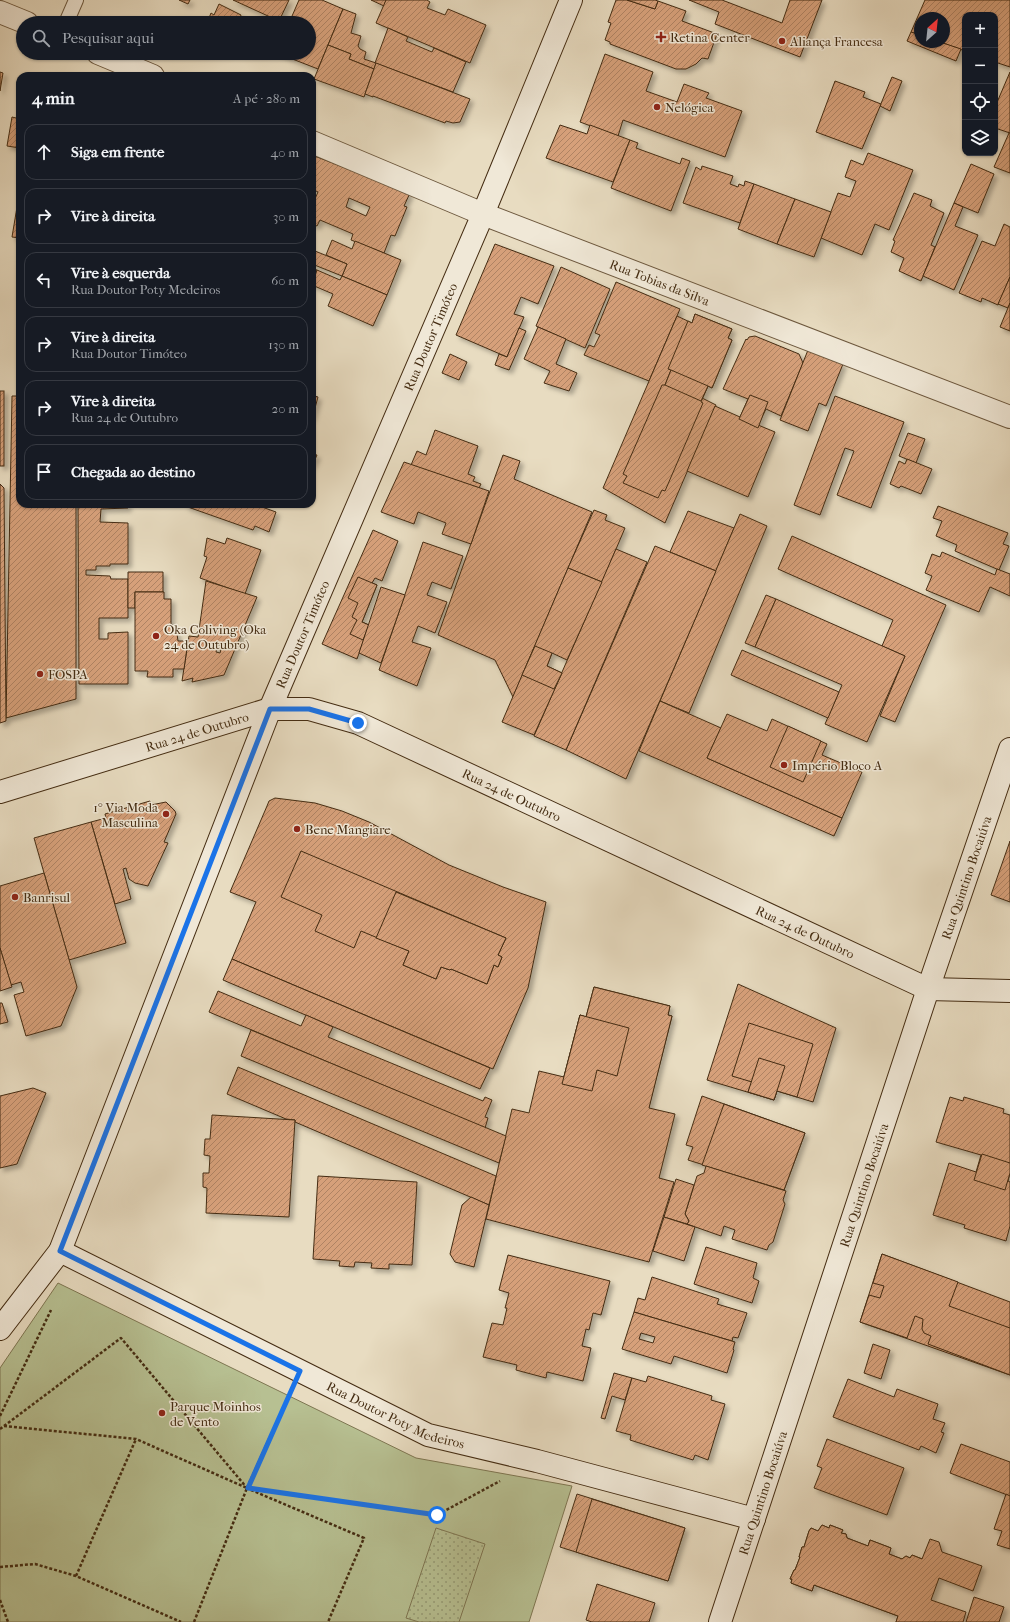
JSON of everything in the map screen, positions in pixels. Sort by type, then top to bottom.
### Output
[{"type":"main road","name":"Rua Doutor Timóteo","points":[[0,1329],[60,1251],[270,709],[483,214],[571,0]]},
{"type":"main road","points":[[0,12],[16,19]]},
{"type":"main road","points":[[115,60],[143,72]]},
{"type":"main road","name":"Rua Tobias da Silva","points":[[316,144],[483,214],[1010,417]]},
{"type":"main road","name":"Rua 24 de Outubro","points":[[0,792],[270,709],[309,709],[358,723],[928,989],[1010,991]]},
{"type":"main road","name":"Rua Quintino Bocaiúva","points":[[720,1622],[928,989],[1010,749]]},
{"type":"main road","name":"Rua Doutor Poty Medeiros","points":[[60,1251],[428,1435],[537,1461],[754,1519]]},
{"type":"lane","points":[[69,16],[76,0]]},
{"type":"path","points":[[0,1416],[54,1304]]},
{"type":"path","points":[[0,1429],[121,1338],[248,1488],[437,1515],[537,1461]]},
{"type":"path","points":[[194,1622],[248,1488],[300,1371]]},
{"type":"path","points":[[4,1426],[136,1440],[364,1538],[328,1622]]},
{"type":"path","points":[[76,1576],[136,1440]]},
{"type":"path","points":[[0,1567],[35,1564],[76,1576],[181,1622]]},
{"type":"path","points":[[0,1600],[8,1622]]},
{"type":"green space","name":"Parque Moinhos de Vento","points":[[58,1283],[416,1458],[572,1486],[529,1622],[0,1622],[0,1368]]},
{"type":"green space","points":[[436,1528],[485,1544],[459,1622],[419,1622],[406,1618]]},
{"type":"building","points":[[179,0],[190,0],[188,4]]},
{"type":"building","points":[[233,0],[289,0],[281,16],[268,16]]},
{"type":"building","points":[[299,0],[322,0],[343,9],[318,69],[295,60],[316,60],[316,16],[292,16]]},
{"type":"building","points":[[371,0],[386,0],[384,6]]},
{"type":"building","points":[[386,0],[427,0],[430,2],[427,8],[445,15],[448,9],[486,25],[470,63],[376,23]]},
{"type":"building","name":"Retina Center","points":[[616,0],[627,0],[655,9],[658,1],[686,11],[682,21],[717,34],[708,59],[702,58],[696,64],[686,69],[676,69],[610,44],[610,42],[605,40],[611,23],[608,22]]},
{"type":"building","points":[[627,0],[655,0],[658,1],[655,9]]},
{"type":"building","name":"Aliança Francesa","points":[[689,0],[722,0],[782,23],[790,0],[822,0],[800,57],[715,24],[719,12]]},
{"type":"building","points":[[925,0],[1010,0],[1010,67],[998,63],[998,12],[962,12],[962,50],[950,46],[950,12],[920,12]]},
{"type":"building","points":[[219,4],[241,15],[210,16],[211,13],[214,15]]},
{"type":"building","points":[[343,9],[356,14],[351,33],[361,36],[358,46],[366,52],[364,59],[376,63],[374,69],[349,59],[351,54],[328,45]]},
{"type":"building","points":[[914,25],[914,33],[911,32]]},
{"type":"building","points":[[388,28],[408,37],[406,41],[432,52],[434,48],[466,62],[453,92],[375,63]]},
{"type":"building","points":[[911,32],[914,33],[914,44],[907,41]]},
{"type":"building","points":[[328,45],[351,54],[349,59],[374,69],[364,97],[316,80],[316,74]]},
{"type":"building","points":[[950,45],[961,49],[956,61],[924,48],[950,48]]},
{"type":"building","name":"Nelógica","points":[[605,54],[653,72],[646,91],[677,102],[684,84],[709,93],[706,98],[742,111],[725,157],[623,120],[618,136],[580,122]]},
{"type":"building","points":[[376,63],[470,99],[460,122],[453,123],[446,121],[445,123],[365,94]]},
{"type":"building","points":[[0,72],[3,73],[0,91]]},
{"type":"building","points":[[1010,72],[1010,133],[998,129],[998,100]]},
{"type":"building","points":[[892,77],[902,81],[890,111],[880,106]]},
{"type":"building","points":[[835,81],[865,92],[863,97],[881,104],[862,149],[816,132]]},
{"type":"building","points":[[12,117],[16,118],[16,147],[7,146]]},
{"type":"building","points":[[560,125],[587,134],[590,125],[630,140],[613,182],[546,158]]},
{"type":"building","points":[[1010,133],[1010,173],[994,167]]},
{"type":"building","points":[[630,140],[638,143],[636,148],[680,164],[682,158],[690,161],[671,211],[611,188]]},
{"type":"building","points":[[868,153],[913,170],[889,230],[875,224],[862,255],[821,238],[838,193],[850,197],[856,181],[845,177],[851,160],[863,165]]},
{"type":"building","points":[[316,157],[410,193],[404,206],[407,207],[395,236],[391,235],[384,253],[351,240],[353,234],[320,220],[316,226],[316,196],[318,192],[316,191]],"holes":[[[349,198],[370,207],[366,216],[346,207]]]},
{"type":"building","points":[[971,164],[994,174],[978,213],[954,203]]},
{"type":"building","points":[[702,166],[733,176],[730,184],[738,187],[739,184],[744,186],[745,181],[754,184],[740,223],[683,203],[696,167],[701,170]]},
{"type":"building","points":[[754,184],[795,199],[777,244],[738,229]]},
{"type":"building","points":[[914,193],[932,200],[930,206],[944,213],[931,245],[935,247],[921,281],[899,271],[904,258],[891,252],[895,241],[893,240]]},
{"type":"building","points":[[795,199],[831,212],[814,257],[777,244]]},
{"type":"building","points":[[954,203],[963,207],[955,226],[978,235],[954,290],[923,276]]},
{"type":"building","points":[[16,213],[16,238],[12,237]]},
{"type":"building","points":[[1004,224],[1010,227],[1010,277],[998,305],[982,298],[981,302],[959,293],[982,241],[995,246]]},
{"type":"building","points":[[332,240],[352,249],[355,241],[401,260],[387,295],[342,276],[347,264],[326,255]]},
{"type":"building","points":[[495,244],[554,266],[538,304],[521,297],[514,314],[524,317],[507,357],[456,335]]},
{"type":"building","points":[[316,251],[347,264],[342,276],[316,266]]},
{"type":"building","points":[[561,267],[610,289],[585,348],[536,326]]},
{"type":"building","points":[[317,270],[340,280],[342,276],[387,295],[373,326],[328,306],[333,294],[316,287]]},
{"type":"building","points":[[1010,277],[1010,303],[1008,308],[998,304]]},
{"type":"building","points":[[616,282],[680,309],[649,381],[584,355],[589,345],[594,347],[600,335],[595,333]]},
{"type":"building","points":[[1010,303],[1010,331],[1000,327]]},
{"type":"building","points":[[695,314],[732,329],[728,338],[732,340],[712,388],[708,386],[702,398],[716,405],[665,523],[603,488],[677,316],[692,323]]},
{"type":"building","points":[[695,314],[732,329],[728,338],[732,340],[712,388],[708,386],[701,402],[703,403],[665,491],[662,490],[658,498],[623,483],[627,476],[623,474],[662,385],[665,385],[671,370],[668,369],[688,321],[692,323]]},
{"type":"building","points":[[538,327],[566,339],[556,364],[577,373],[569,391],[544,383],[550,371],[524,359]]},
{"type":"building","points":[[519,328],[526,331],[509,370],[495,365],[499,354],[507,357]]},
{"type":"building","points":[[755,336],[799,354],[803,363],[781,416],[766,409],[758,425],[775,432],[748,497],[687,471],[715,406],[740,417],[748,399],[723,389],[746,339],[747,340],[749,337]]},
{"type":"building","points":[[808,350],[843,364],[826,406],[819,403],[808,431],[780,420]]},
{"type":"building","points":[[450,354],[467,362],[459,380],[442,373]]},
{"type":"building","points":[[671,370],[708,386],[701,401],[665,385]]},
{"type":"building","points":[[0,391],[4,391],[4,466],[0,466]]},
{"type":"building","points":[[750,395],[768,402],[758,428],[739,419]]},
{"type":"building","points":[[12,396],[16,396],[16,508],[76,508],[76,699],[6,718]]},
{"type":"building","points":[[835,396],[904,422],[871,508],[837,495],[854,451],[845,448],[820,515],[794,505]]},
{"type":"building","points":[[435,430],[478,446],[468,474],[475,477],[473,481],[481,484],[479,488],[411,465],[417,451],[426,455]]},
{"type":"building","points":[[908,433],[925,439],[916,463],[899,456]]},
{"type":"building","points":[[503,455],[520,461],[514,479],[592,512],[513,697],[495,660],[438,635]]},
{"type":"building","points":[[907,459],[932,469],[921,494],[901,486],[899,488],[890,484],[899,461],[905,464]]},
{"type":"building","points":[[404,462],[489,491],[471,544],[442,534],[446,523],[418,512],[414,524],[381,512]]},
{"type":"building","points":[[0,484],[4,488],[6,721],[0,723]]},
{"type":"building","points":[[938,506],[1008,533],[1003,544],[1009,546],[999,570],[955,551],[957,545],[936,536],[942,521],[933,518]]},
{"type":"building","points":[[78,508],[128,508],[101,509],[100,522],[128,523],[128,564],[96,566],[96,570],[86,570],[86,575],[110,576],[111,579],[128,579],[128,618],[99,618],[99,639],[108,639],[108,633],[128,632],[128,684],[79,684]]},
{"type":"building","points":[[191,508],[265,508],[276,512],[269,532],[255,526],[253,530]]},
{"type":"building","points":[[594,510],[607,515],[605,520],[625,528],[602,582],[568,568]]},
{"type":"building","points":[[688,511],[734,528],[716,571],[670,552]]},
{"type":"building","points":[[740,514],[767,526],[689,713],[660,701]]},
{"type":"building","points":[[373,530],[398,541],[382,581],[375,578],[372,583],[377,585],[362,622],[369,625],[357,659],[322,644]]},
{"type":"building","points":[[792,536],[946,605],[895,722],[880,716],[905,656],[882,646],[893,620],[778,569]]},
{"type":"building","points":[[207,538],[225,544],[227,538],[261,550],[245,594],[200,578],[207,557],[204,556]]},
{"type":"building","points":[[423,542],[463,556],[451,589],[432,582],[427,595],[447,602],[435,633],[418,626],[412,642],[431,648],[417,686],[379,670]]},
{"type":"building","points":[[655,546],[716,571],[626,779],[566,750]]},
{"type":"building","points":[[616,549],[647,562],[566,750],[534,736]]},
{"type":"building","points":[[942,552],[995,575],[997,569],[1010,574],[1010,596],[990,587],[979,612],[926,590],[932,576],[925,573],[932,554],[940,557]]},
{"type":"building","points":[[568,568],[602,582],[567,660],[552,653],[547,666],[562,673],[534,735],[502,722]]},
{"type":"building","points":[[128,572],[163,572],[163,592],[135,592],[135,608],[128,608]]},
{"type":"building","points":[[358,577],[377,585],[362,622],[369,625],[363,640],[350,634],[357,620],[352,617],[358,603],[348,598]]},
{"type":"building","points":[[206,581],[257,597],[224,675],[192,682],[193,678],[182,681],[189,636],[198,637]],"holes":[[[218,644],[222,646],[220,653],[216,652]]]},
{"type":"building","points":[[381,587],[405,595],[381,663],[359,653]]},
{"type":"building","name":"Oka Coliving (Oka 24 de Outubro)","points":[[135,592],[164,592],[164,599],[171,599],[171,625],[173,625],[177,634],[178,641],[188,641],[184,669],[173,669],[173,677],[147,677],[148,671],[135,671]]},
{"type":"building","points":[[766,595],[776,599],[755,647],[745,643]]},
{"type":"building","points":[[776,599],[905,656],[867,742],[825,724],[842,685],[755,647]]},
{"type":"building","points":[[535,646],[552,653],[547,666],[562,673],[554,689],[522,675]]},
{"type":"building","points":[[742,650],[839,692],[828,718],[731,675]]},
{"type":"building","points":[[660,701],[721,728],[707,758],[842,818],[834,836],[639,751]]},
{"type":"building","name":"Império Bloco A","points":[[727,714],[767,731],[772,719],[827,744],[822,755],[862,772],[842,818],[707,758]]},
{"type":"building","points":[[788,726],[821,741],[803,782],[770,767]]},
{"type":"building","points":[[275,798],[315,803],[342,811],[369,822],[449,865],[503,887],[546,902],[528,988],[493,1069],[232,959],[256,902],[230,892],[269,801]]},
{"type":"building","points":[[150,801],[151,805],[166,802],[175,811],[176,814],[164,842],[168,843],[148,886],[135,883],[129,879],[126,868],[123,869],[131,899],[115,904],[91,822],[106,818],[105,814]]},
{"type":"building","points":[[91,822],[126,943],[69,960],[34,838]]},
{"type":"building","points":[[1010,841],[1010,902],[991,895]]},
{"type":"building","points":[[301,851],[506,938],[498,955],[502,957],[498,967],[494,965],[487,984],[451,969],[441,967],[436,979],[403,965],[409,951],[361,931],[354,948],[315,931],[322,915],[281,897]]},
{"type":"building","points":[[44,873],[77,987],[61,1026],[26,1036],[14,995],[24,992],[21,982],[11,985],[0,948],[0,886]]},
{"type":"building","points":[[396,892],[506,938],[498,955],[502,957],[498,967],[494,965],[487,984],[451,969],[441,967],[436,979],[403,965],[409,951],[376,938]]},
{"type":"building","points":[[0,948],[12,987],[0,991]]},
{"type":"building","points":[[232,959],[490,1068],[480,1089],[223,980]]},
{"type":"building","points":[[738,984],[836,1028],[813,1102],[777,1091],[774,1100],[707,1080]]},
{"type":"building","points":[[594,987],[670,1006],[668,1015],[672,1016],[638,1150],[588,1137],[605,1073],[597,1070],[592,1091],[562,1084],[580,1015],[586,1017]]},
{"type":"building","points":[[594,987],[670,1006],[668,1015],[672,1016],[649,1108],[675,1114],[659,1178],[674,1182],[649,1262],[486,1219],[512,1109],[529,1113],[539,1071],[564,1077],[580,1015],[586,1017]]},
{"type":"building","points":[[218,991],[301,1026],[306,1015],[333,1027],[328,1037],[483,1101],[485,1097],[492,1100],[485,1117],[488,1118],[485,1128],[209,1012]]},
{"type":"building","points":[[0,1003],[2,1003],[8,1022],[0,1024]]},
{"type":"building","points":[[580,1015],[629,1028],[617,1076],[597,1070],[592,1091],[562,1084]]},
{"type":"building","points":[[749,1023],[813,1044],[797,1097],[777,1091],[774,1100],[748,1092],[752,1082],[732,1076]]},
{"type":"building","points":[[251,1030],[506,1136],[499,1163],[241,1056]]},
{"type":"building","points":[[759,1058],[785,1066],[774,1100],[748,1092]]},
{"type":"building","points":[[238,1067],[496,1176],[489,1205],[295,1122],[295,1120],[286,1119],[227,1094]]},
{"type":"building","points":[[33,1088],[46,1093],[17,1164],[0,1168],[0,1096]]},
{"type":"building","points":[[702,1096],[805,1133],[784,1190],[688,1160],[693,1147],[686,1145]]},
{"type":"building","points":[[950,1097],[963,1101],[964,1097],[1004,1109],[1003,1113],[1010,1115],[1010,1173],[1008,1181],[1010,1182],[1010,1226],[1006,1241],[964,1228],[965,1225],[933,1215],[949,1163],[976,1172],[981,1155],[936,1142]]},
{"type":"building","points":[[724,1104],[805,1133],[784,1190],[702,1165]]},
{"type":"building","points":[[212,1115],[295,1120],[289,1217],[206,1213],[207,1188],[203,1187],[203,1173],[209,1173],[210,1156],[204,1155],[205,1139],[210,1139]]},
{"type":"building","points":[[982,1154],[1010,1163],[1010,1173],[1005,1190],[974,1180]]},
{"type":"building","points":[[706,1166],[786,1191],[783,1200],[785,1204],[773,1242],[769,1245],[767,1250],[732,1239],[735,1230],[724,1226],[721,1236],[687,1224],[689,1221],[685,1214],[697,1176],[704,1173]]},
{"type":"building","points":[[318,1176],[417,1182],[412,1265],[389,1264],[389,1269],[371,1268],[372,1263],[355,1262],[354,1267],[339,1266],[340,1261],[313,1259]]},
{"type":"building","points":[[676,1179],[694,1185],[685,1214],[689,1221],[687,1224],[664,1217]]},
{"type":"building","points":[[471,1197],[489,1205],[474,1267],[455,1262],[450,1254],[462,1205]]},
{"type":"building","points":[[664,1217],[695,1227],[684,1261],[653,1251]]},
{"type":"building","points":[[706,1247],[757,1263],[753,1278],[759,1281],[752,1303],[694,1284]]},
{"type":"building","points":[[882,1254],[1010,1302],[1010,1375],[860,1322]]},
{"type":"building","points":[[882,1254],[958,1282],[949,1306],[1010,1328],[1010,1375],[928,1344],[931,1336],[924,1333],[922,1329],[923,1319],[915,1316],[907,1338],[860,1322],[869,1295],[880,1298],[884,1286],[873,1283]]},
{"type":"building","points":[[508,1255],[610,1281],[601,1315],[593,1313],[589,1330],[586,1329],[582,1346],[591,1348],[583,1381],[547,1372],[546,1378],[516,1370],[517,1365],[483,1357],[492,1323],[503,1325],[509,1293],[499,1290]]},
{"type":"building","points":[[652,1277],[719,1299],[717,1304],[747,1313],[738,1338],[733,1337],[732,1341],[634,1312],[638,1298],[645,1300]]},
{"type":"building","points":[[634,1312],[735,1342],[727,1373],[674,1356],[671,1364],[622,1349]],"holes":[[[641,1333],[655,1337],[653,1343],[639,1339]]]},
{"type":"building","points":[[873,1344],[890,1350],[881,1379],[864,1373]]},
{"type":"building","points":[[614,1373],[632,1378],[625,1400],[612,1396],[605,1419],[601,1418]]},
{"type":"building","points":[[648,1376],[712,1396],[711,1400],[725,1404],[708,1460],[695,1455],[693,1460],[630,1440],[631,1435],[616,1431],[632,1378],[646,1382]]},
{"type":"building","points":[[848,1379],[894,1397],[897,1389],[938,1404],[933,1419],[945,1423],[941,1432],[944,1433],[936,1453],[921,1446],[919,1450],[833,1417]]},
{"type":"building","points":[[827,1439],[904,1468],[887,1515],[814,1488],[822,1468],[817,1466]]},
{"type":"building","points":[[961,1444],[1010,1462],[1010,1496],[950,1473]]},
{"type":"building","points":[[577,1494],[685,1528],[668,1581],[560,1547]]},
{"type":"building","points":[[1006,1494],[1010,1496],[1010,1549],[997,1545],[1002,1531],[994,1529]]},
{"type":"building","points":[[592,1499],[685,1528],[668,1581],[576,1552]]},
{"type":"building","points":[[822,1525],[829,1528],[830,1525],[843,1530],[841,1533],[846,1534],[847,1538],[868,1546],[870,1540],[891,1548],[889,1554],[902,1559],[906,1556],[910,1558],[912,1555],[925,1560],[923,1563],[930,1565],[930,1573],[937,1575],[919,1622],[896,1622],[898,1616],[814,1585],[812,1591],[791,1583],[792,1579],[790,1579],[795,1570],[809,1531],[811,1528],[818,1531]]},
{"type":"building","points":[[822,1525],[829,1528],[830,1525],[843,1530],[841,1533],[846,1534],[847,1538],[868,1546],[870,1540],[891,1548],[889,1554],[902,1559],[906,1556],[910,1558],[912,1555],[922,1559],[930,1539],[939,1542],[942,1552],[982,1566],[973,1591],[939,1578],[931,1600],[966,1612],[963,1622],[896,1622],[898,1616],[814,1585],[812,1591],[791,1583],[792,1579],[790,1579],[795,1570],[809,1531],[811,1528],[818,1531]]},
{"type":"building","points":[[597,1584],[655,1603],[649,1622],[592,1622],[586,1620]]},
{"type":"building","points":[[974,1597],[1004,1607],[999,1622],[966,1622]]},
{"type":"place","name":"Retina Center","points":[[661,37]]},
{"type":"place","name":"Aliança Francesa","points":[[782,41]]},
{"type":"place","name":"Nelógica","points":[[657,107]]},
{"type":"place","name":"Oka Coliving (Oka 24 de Outubro)","points":[[156,636]]},
{"type":"place","name":"FOSPA","points":[[40,674]]},
{"type":"place","name":"Império Bloco A","points":[[784,765]]},
{"type":"place","name":"1° Via Moda Masculina","points":[[166,814]]},
{"type":"place","name":"Bene Mangiare","points":[[297,829]]},
{"type":"place","name":"Banrisul","points":[[15,897]]},
{"type":"place","name":"Parque Moinhos de Vento","points":[[162,1413]]},
{"type":"route","points":[[358,723],[309,709],[270,709],[241,779],[60,1251],[300,1371],[248,1488],[437,1515]]}]
